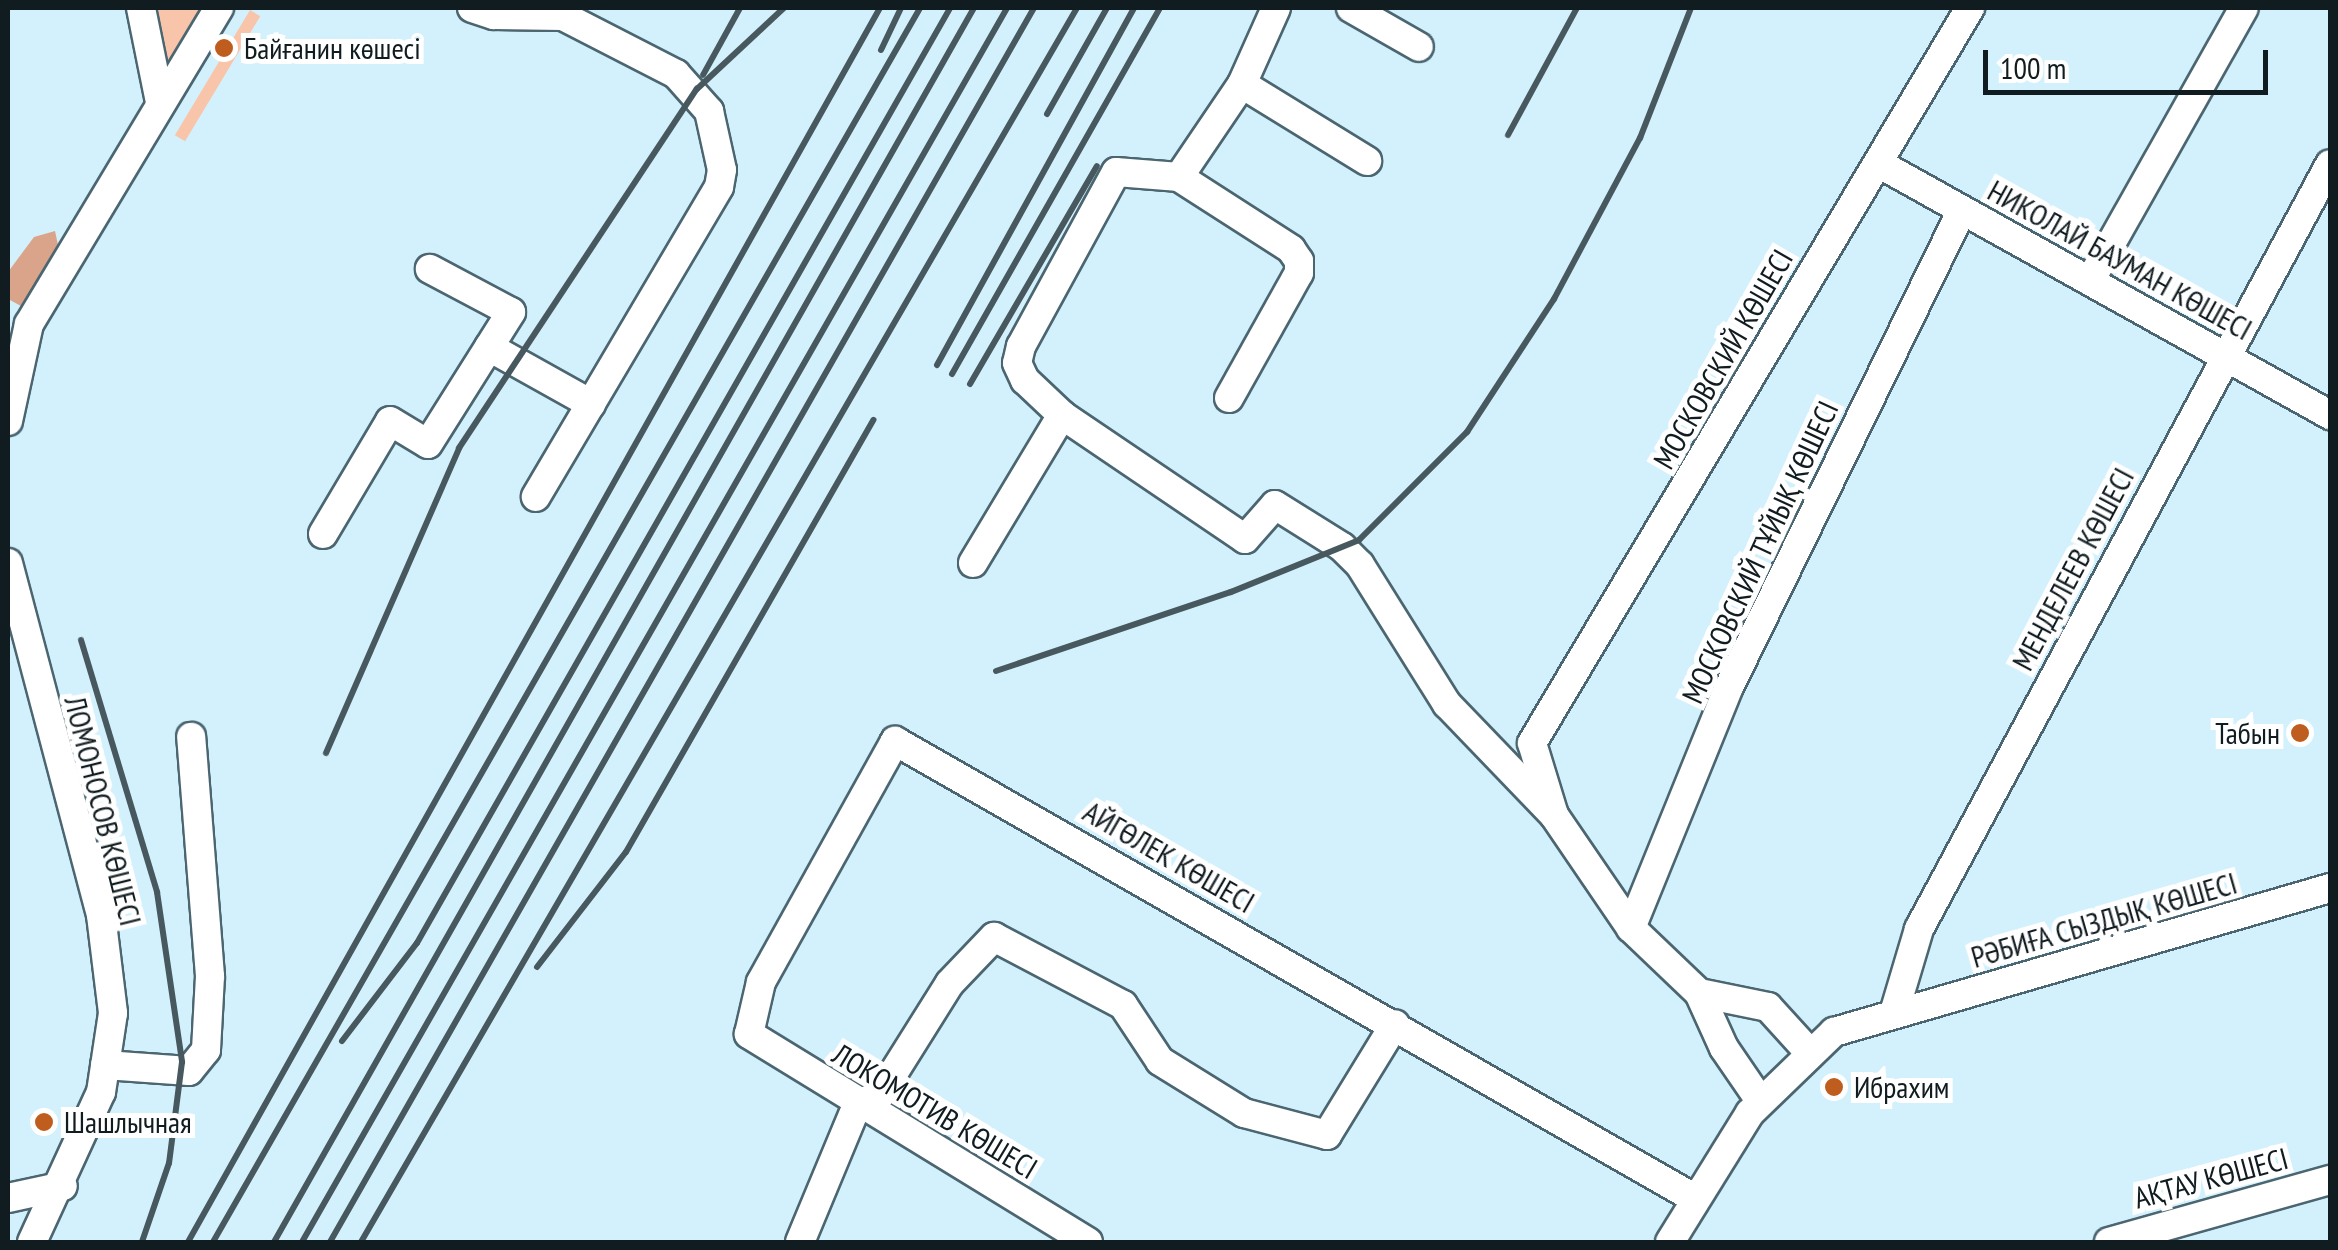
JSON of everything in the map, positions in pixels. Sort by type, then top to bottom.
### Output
[{"type":"street","points":[[141,8],[160,102]]},
{"type":"street","points":[[8,420],[29,324],[219,8]]},
{"type":"street","points":[[472,8],[494,15],[563,16],[676,74],[709,110],[720,157],[718,187],[536,497]]},
{"type":"street","points":[[1179,178],[1242,84],[1276,8]]},
{"type":"street","points":[[1350,8],[1388,17],[1419,46]]},
{"type":"street","name":"МОСКОВСКИЙ КӨШЕСІ","points":[[1554,815],[1532,744],[1970,8]]},
{"type":"street","points":[[2090,282],[2244,8]]},
{"type":"street","points":[[1242,84],[1368,161]]},
{"type":"street","name":"НИКОЛАЙ БАУМАН КӨШЕСІ","points":[[1878,163],[2227,354],[2330,415]]},
{"type":"street","name":"МЕНДЕЛЕЕВ КӨШЕСІ","points":[[1894,1013],[1919,928],[2330,164]]},
{"type":"street","points":[[1229,398],[1299,273],[1299,261],[1291,249],[1179,178],[1116,172],[1020,346],[1017,363],[1025,380],[1062,414],[1245,538],[1274,504],[1342,547],[1447,704],[1554,815],[1631,928],[1699,992],[1724,1048],[1760,1102]]},
{"type":"street","name":"МОСКОВСКИЙ ТҰЙЫҚ КӨШЕСІ","points":[[1631,928],[1728,689],[1962,210]]},
{"type":"street","points":[[323,534],[390,421],[428,444],[511,312],[430,268]]},
{"type":"street","points":[[488,347],[591,404]]},
{"type":"street","points":[[973,563],[1062,414]]},
{"type":"street","name":"ЛОМОНОСОВ КӨШЕСІ","points":[[8,576],[101,915],[113,1014],[105,1065],[63,1186],[32,1242]]},
{"type":"street","points":[[105,1065],[189,1071],[206,1050],[210,976],[192,736]]},
{"type":"street","name":"АЙГӨЛЕК КӨШЕСІ","points":[[749,1034],[762,982],[895,741],[1694,1198]]},
{"type":"street","name":"РӘБИҒА СЫЗДЫҚ КӨШЕСІ","points":[[1670,1242],[1694,1198],[1760,1102],[1834,1032],[2330,888]]},
{"type":"street","points":[[800,1242],[858,1104],[879,1096],[950,983],[994,938],[1123,1005],[1160,1061],[1244,1113],[1326,1135],[1394,1024]]},
{"type":"street","points":[[1699,992],[1768,1007],[1809,1052]]},
{"type":"street","name":"ЛОКОМОТИВ КӨШЕСІ","points":[[749,1034],[1088,1242]]},
{"type":"street","name":"АҚТАУ КӨШЕСІ","points":[[2109,1242],[2330,1180]]},
{"type":"street","points":[[8,1198],[63,1186]]},
{"type":"shaded area","points":[[152,8],[204,8],[165,74]]},
{"type":"shaded area","points":[[250,10],[260,16],[185,141],[175,135]]},
{"type":"shaded area","points":[[55,231],[58,245],[29,302],[21,306],[8,299],[8,272],[34,237]]},
{"type":"railway","points":[[703,75],[740,8]]},
{"type":"railway","points":[[326,753],[459,448],[697,89],[784,8]]},
{"type":"railway","points":[[188,1242],[880,8]]},
{"type":"railway","points":[[881,50],[901,8]]},
{"type":"railway","points":[[213,1242],[920,8]]},
{"type":"railway","points":[[342,1041],[417,943],[950,8]]},
{"type":"railway","points":[[274,1242],[974,8]]},
{"type":"railway","points":[[302,1242],[1007,8]]},
{"type":"railway","points":[[330,1242],[1034,8]]},
{"type":"railway","points":[[361,1242],[1077,8]]},
{"type":"railway","points":[[1047,114],[1107,8]]},
{"type":"railway","points":[[937,365],[1134,8]]},
{"type":"railway","points":[[952,374],[1160,8]]},
{"type":"railway","points":[[1508,135],[1577,8]]},
{"type":"railway","points":[[996,671],[1231,592],[1359,540],[1467,432],[1554,299],[1640,138],[1691,8]]},
{"type":"railway","points":[[970,384],[1097,166]]},
{"type":"railway","points":[[537,967],[626,852],[873,420]]},
{"type":"railway","points":[[81,640],[157,892],[182,1062],[169,1163],[142,1242]]},
{"type":"place","name":"Байғанин көшесі","points":[[224,48]]},
{"type":"place","name":"Табын","points":[[2300,733]]},
{"type":"place","name":"Ибрахим","points":[[1834,1087]]},
{"type":"place","name":"Шашлычная","points":[[44,1122]]}]
